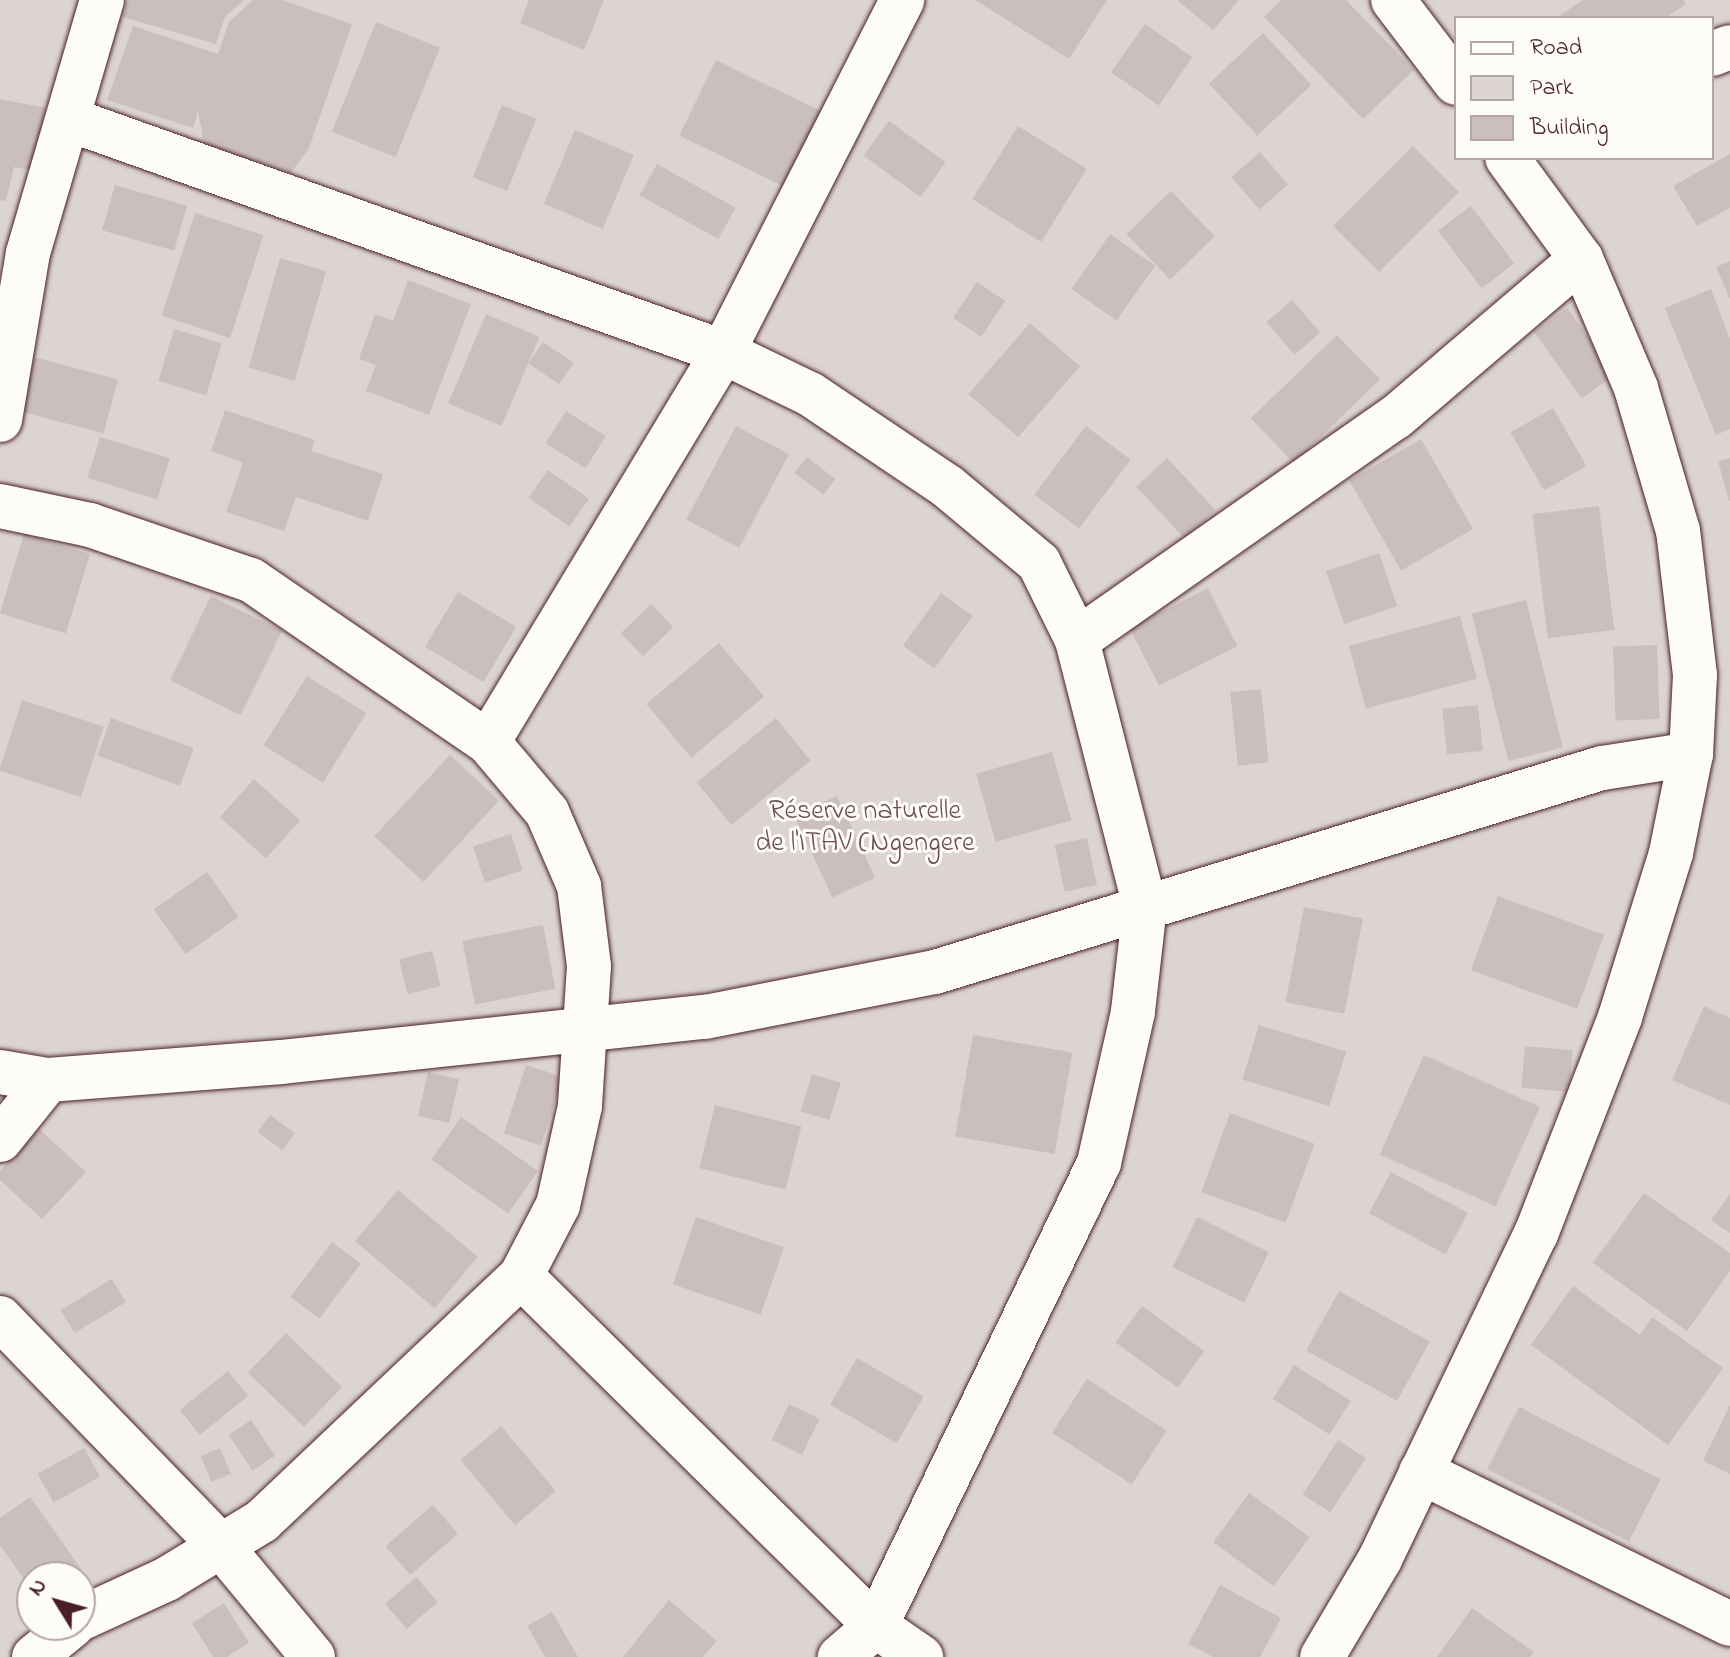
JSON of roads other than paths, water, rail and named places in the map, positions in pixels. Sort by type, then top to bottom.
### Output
[{"type":"street","points":[[0,420],[28,253],[102,0]]},
{"type":"street","points":[[488,742],[723,352],[902,0]]},
{"type":"street","points":[[1393,0],[1454,80]]},
{"type":"street","points":[[68,119],[723,352],[810,394],[947,486],[1039,563],[1077,640],[1145,906],[1133,1012],[1099,1163],[876,1626],[840,1657]]},
{"type":"street","points":[[1322,1657],[1421,1472],[1536,1234],[1620,1017],[1671,853],[1691,754],[1713,674],[1678,531],[1636,388],[1581,259],[1508,160]]},
{"type":"street","points":[[1077,640],[1396,417],[1581,259]]},
{"type":"street","points":[[0,506],[90,525],[251,580],[488,742],[547,812],[579,886],[589,1034],[558,1205],[521,1276],[262,1521],[221,1546],[96,1611]]},
{"type":"street","points":[[0,1072],[48,1080],[589,1034],[935,972],[1602,768],[1691,754]]},
{"type":"street","points":[[0,1140],[48,1080]]},
{"type":"street","points":[[521,1276],[876,1626],[921,1657]]},
{"type":"street","points":[[0,1318],[221,1546],[313,1657]]},
{"type":"street","points":[[1421,1472],[1730,1624]]},
{"type":"street","points":[[34,1657],[54,1641]]},
{"type":"park label","name":"Réserve naturelle de l'ITAV (Ngengere","points":[[865,828]]}]
